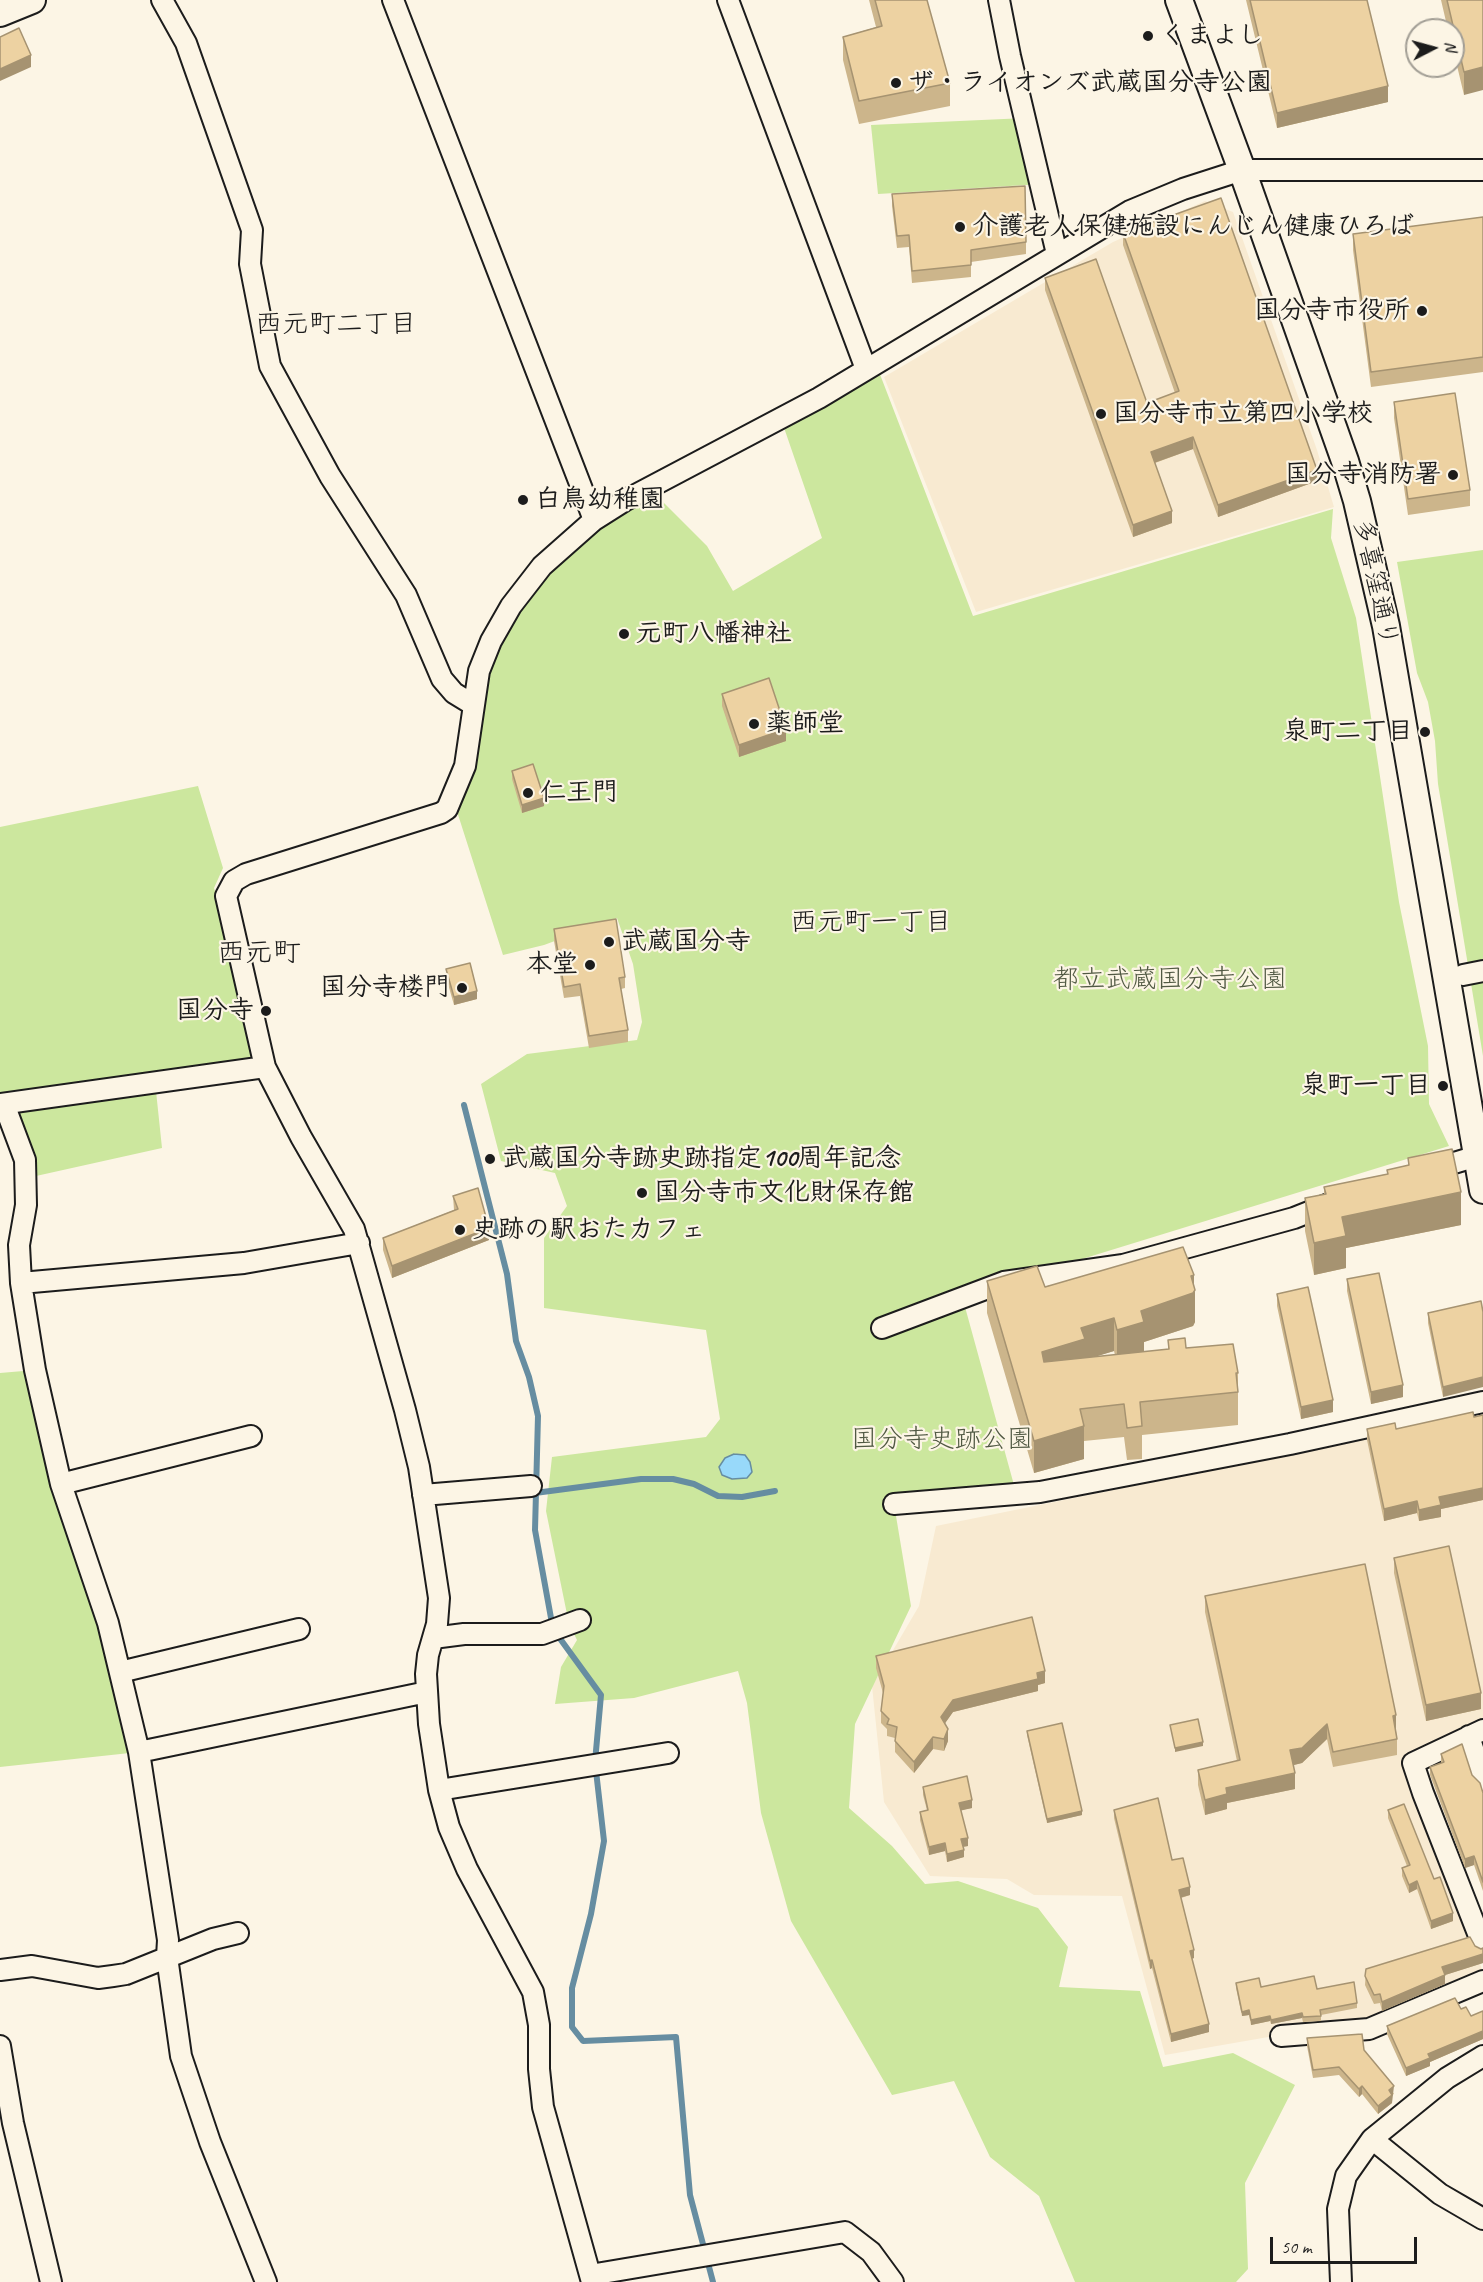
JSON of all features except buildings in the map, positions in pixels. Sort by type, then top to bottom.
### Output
[{"type":"main road","points":[[0,14],[32,0]]},
{"type":"main road","name":"多喜窪通り","points":[[1179,0],[1345,461],[1362,521],[1386,626],[1483,1190]]},
{"type":"street","points":[[162,0],[186,43],[252,230],[250,264],[270,366],[330,476],[406,594],[442,679],[454,693],[472,704]]},
{"type":"street","points":[[393,0],[594,520]]},
{"type":"street","points":[[728,0],[866,369]]},
{"type":"street","points":[[999,0],[1057,254]]},
{"type":"street","points":[[893,2282],[871,2252],[845,2232],[705,2255],[591,2279],[543,2107],[539,2025],[533,1992],[467,1869],[449,1827],[439,1790],[427,1692],[428,1655],[437,1624],[439,1598],[423,1495],[405,1410],[359,1243],[350,1220],[301,1137],[265,1067],[226,896],[234,881],[263,867],[441,813],[447,808],[465,766],[471,734],[472,704],[479,671],[491,641],[511,606],[542,566],[594,520],[649,487],[819,398],[1130,211],[1183,189],[1242,170],[1483,170]]},
{"type":"street","points":[[1463,975],[1483,971]]},
{"type":"street","points":[[265,1067],[2,1104],[25,1160],[26,1205],[19,1245],[21,1283],[36,1370],[61,1484],[90,1566],[120,1671],[139,1752],[168,1940],[167,1957],[181,2056],[210,2142],[266,2282]]},
{"type":"street","points":[[1416,1174],[1477,1156]]},
{"type":"street","points":[[882,1328],[1004,1282],[1123,1265],[1294,1218],[1351,1194]]},
{"type":"street","points":[[21,1283],[177,1271],[244,1263],[359,1243]]},
{"type":"street","points":[[894,1504],[1040,1492],[1290,1444],[1483,1402]]},
{"type":"street","points":[[61,1484],[251,1436]]},
{"type":"street","points":[[423,1495],[531,1486]]},
{"type":"street","points":[[433,1638],[464,1634],[549,1632],[580,1620]]},
{"type":"street","points":[[120,1671],[299,1629]]},
{"type":"street","points":[[139,1752],[427,1692]]},
{"type":"street","points":[[1483,1780],[1476,1733],[1413,1762],[1483,1946]]},
{"type":"street","points":[[439,1790],[668,1753]]},
{"type":"street","points":[[0,1970],[32,1966],[98,1978],[126,1974],[213,1939],[237,1933]]},
{"type":"street","points":[[1281,2036],[1369,2029],[1483,1981]]},
{"type":"street","points":[[0,2046],[13,2123],[51,2282]]},
{"type":"street","points":[[1341,2282],[1338,2209],[1346,2176],[1372,2139],[1447,2078],[1483,2056]]},
{"type":"street","points":[[1372,2139],[1440,2194],[1483,2219]]},
{"type":"shaded area","name":"国分寺市立第四小学校","points":[[1205,201],[1233,212],[1317,450],[1334,507],[976,612],[884,377],[1113,242]]},
{"type":"shaded area","points":[[1483,1415],[1483,1718],[1407,1756],[1483,1972],[1366,2020],[1165,2055],[1122,1896],[1034,1895],[1007,1879],[930,1876],[884,1802],[872,1686],[919,1606],[936,1526]]},
{"type":"green space","points":[[1026,118],[1042,184],[878,194],[871,125]]},
{"type":"green space","points":[[876,364],[973,616],[1333,509],[1331,538],[1356,618],[1399,902],[1428,1046],[1429,1104],[1449,1146],[962,1296],[1017,1496],[894,1504],[911,1606],[855,1724],[849,1808],[892,1846],[925,1884],[958,1881],[1038,1908],[1068,1947],[1059,1987],[1140,1991],[1163,2067],[1233,2053],[1295,2085],[1245,2183],[1248,2269],[1236,2282],[1075,2282],[1039,2196],[990,2157],[954,2081],[892,2095],[791,1921],[761,1813],[747,1703],[738,1671],[634,1698],[555,1704],[561,1667],[577,1640],[569,1624],[546,1511],[552,1457],[706,1437],[720,1419],[706,1330],[544,1308],[544,1238],[567,1206],[555,1173],[501,1161],[481,1084],[527,1054],[637,1040],[642,1022],[633,964],[617,918],[544,945],[503,955],[453,799],[491,641],[594,520],[659,498],[707,546],[733,591],[822,538],[781,419]]},
{"type":"green space","points":[[1483,550],[1483,1056],[1438,784],[1435,741],[1428,702],[1417,673],[1397,562]]},
{"type":"green space","points":[[198,786],[223,868],[214,888],[258,1034],[256,1059],[0,1104],[0,827]]},
{"type":"green space","points":[[156,1091],[162,1148],[36,1176],[31,1149],[16,1115],[22,1111]]},
{"type":"green space","points":[[35,1370],[139,1752],[0,1767],[0,1373]]},
{"type":"water","points":[[734,1454],[745,1455],[750,1462],[752,1472],[747,1478],[732,1479],[722,1475],[719,1467],[725,1458]]},
{"type":"waterway","points":[[464,1105],[507,1274],[516,1341],[529,1377],[538,1416],[535,1530],[553,1629],[601,1695],[595,1762],[604,1841],[591,1914],[572,1988],[572,2027],[583,2041],[676,2037],[690,2195],[713,2282]]},
{"type":"waterway","points":[[535,1493],[641,1479],[673,1479],[694,1484],[718,1496],[742,1497],[775,1491]]},
{"type":"place","name":"くまよし","points":[[1148,36]]},
{"type":"place","name":"ザ・ライオンズ武蔵国分寺公園","points":[[896,83]]},
{"type":"place","name":"介護老人保健施設にんじん健康ひろば","points":[[960,227]]},
{"type":"place","name":"国分寺市役所","points":[[1422,311]]},
{"type":"place","name":"国分寺市立第四小学校","points":[[1101,414]]},
{"type":"place","name":"国分寺消防署","points":[[1453,475]]},
{"type":"place","name":"白鳥幼稚園","points":[[523,500]]},
{"type":"place","name":"元町八幡神社","points":[[624,634]]},
{"type":"place","name":"薬師堂","points":[[754,724]]},
{"type":"place","name":"泉町二丁目","points":[[1425,732]]},
{"type":"place","name":"仁王門","points":[[528,793]]},
{"type":"place","name":"武蔵国分寺","points":[[609,942]]},
{"type":"place","name":"本堂","points":[[590,965]]},
{"type":"place","name":"国分寺楼門","points":[[462,988]]},
{"type":"place","name":"国分寺","points":[[266,1011]]},
{"type":"place","name":"泉町一丁目","points":[[1443,1086]]},
{"type":"place","name":"武蔵国分寺跡史跡指定100周年記念","points":[[490,1159]]},
{"type":"place","name":"国分寺市文化財保存館","points":[[642,1193]]},
{"type":"place","name":"史跡の駅おたカフェ","points":[[460,1230]]},
{"type":"district","name":"西元町二丁目","points":[[336,325]]},
{"type":"district","name":"西元町一丁目","points":[[871,923]]},
{"type":"district","name":"西元町","points":[[259,954]]},
{"type":"park label","name":"都立武蔵国分寺公園","points":[[1170,980]]},
{"type":"park label","name":"国分寺史跡公園","points":[[942,1440]]}]
